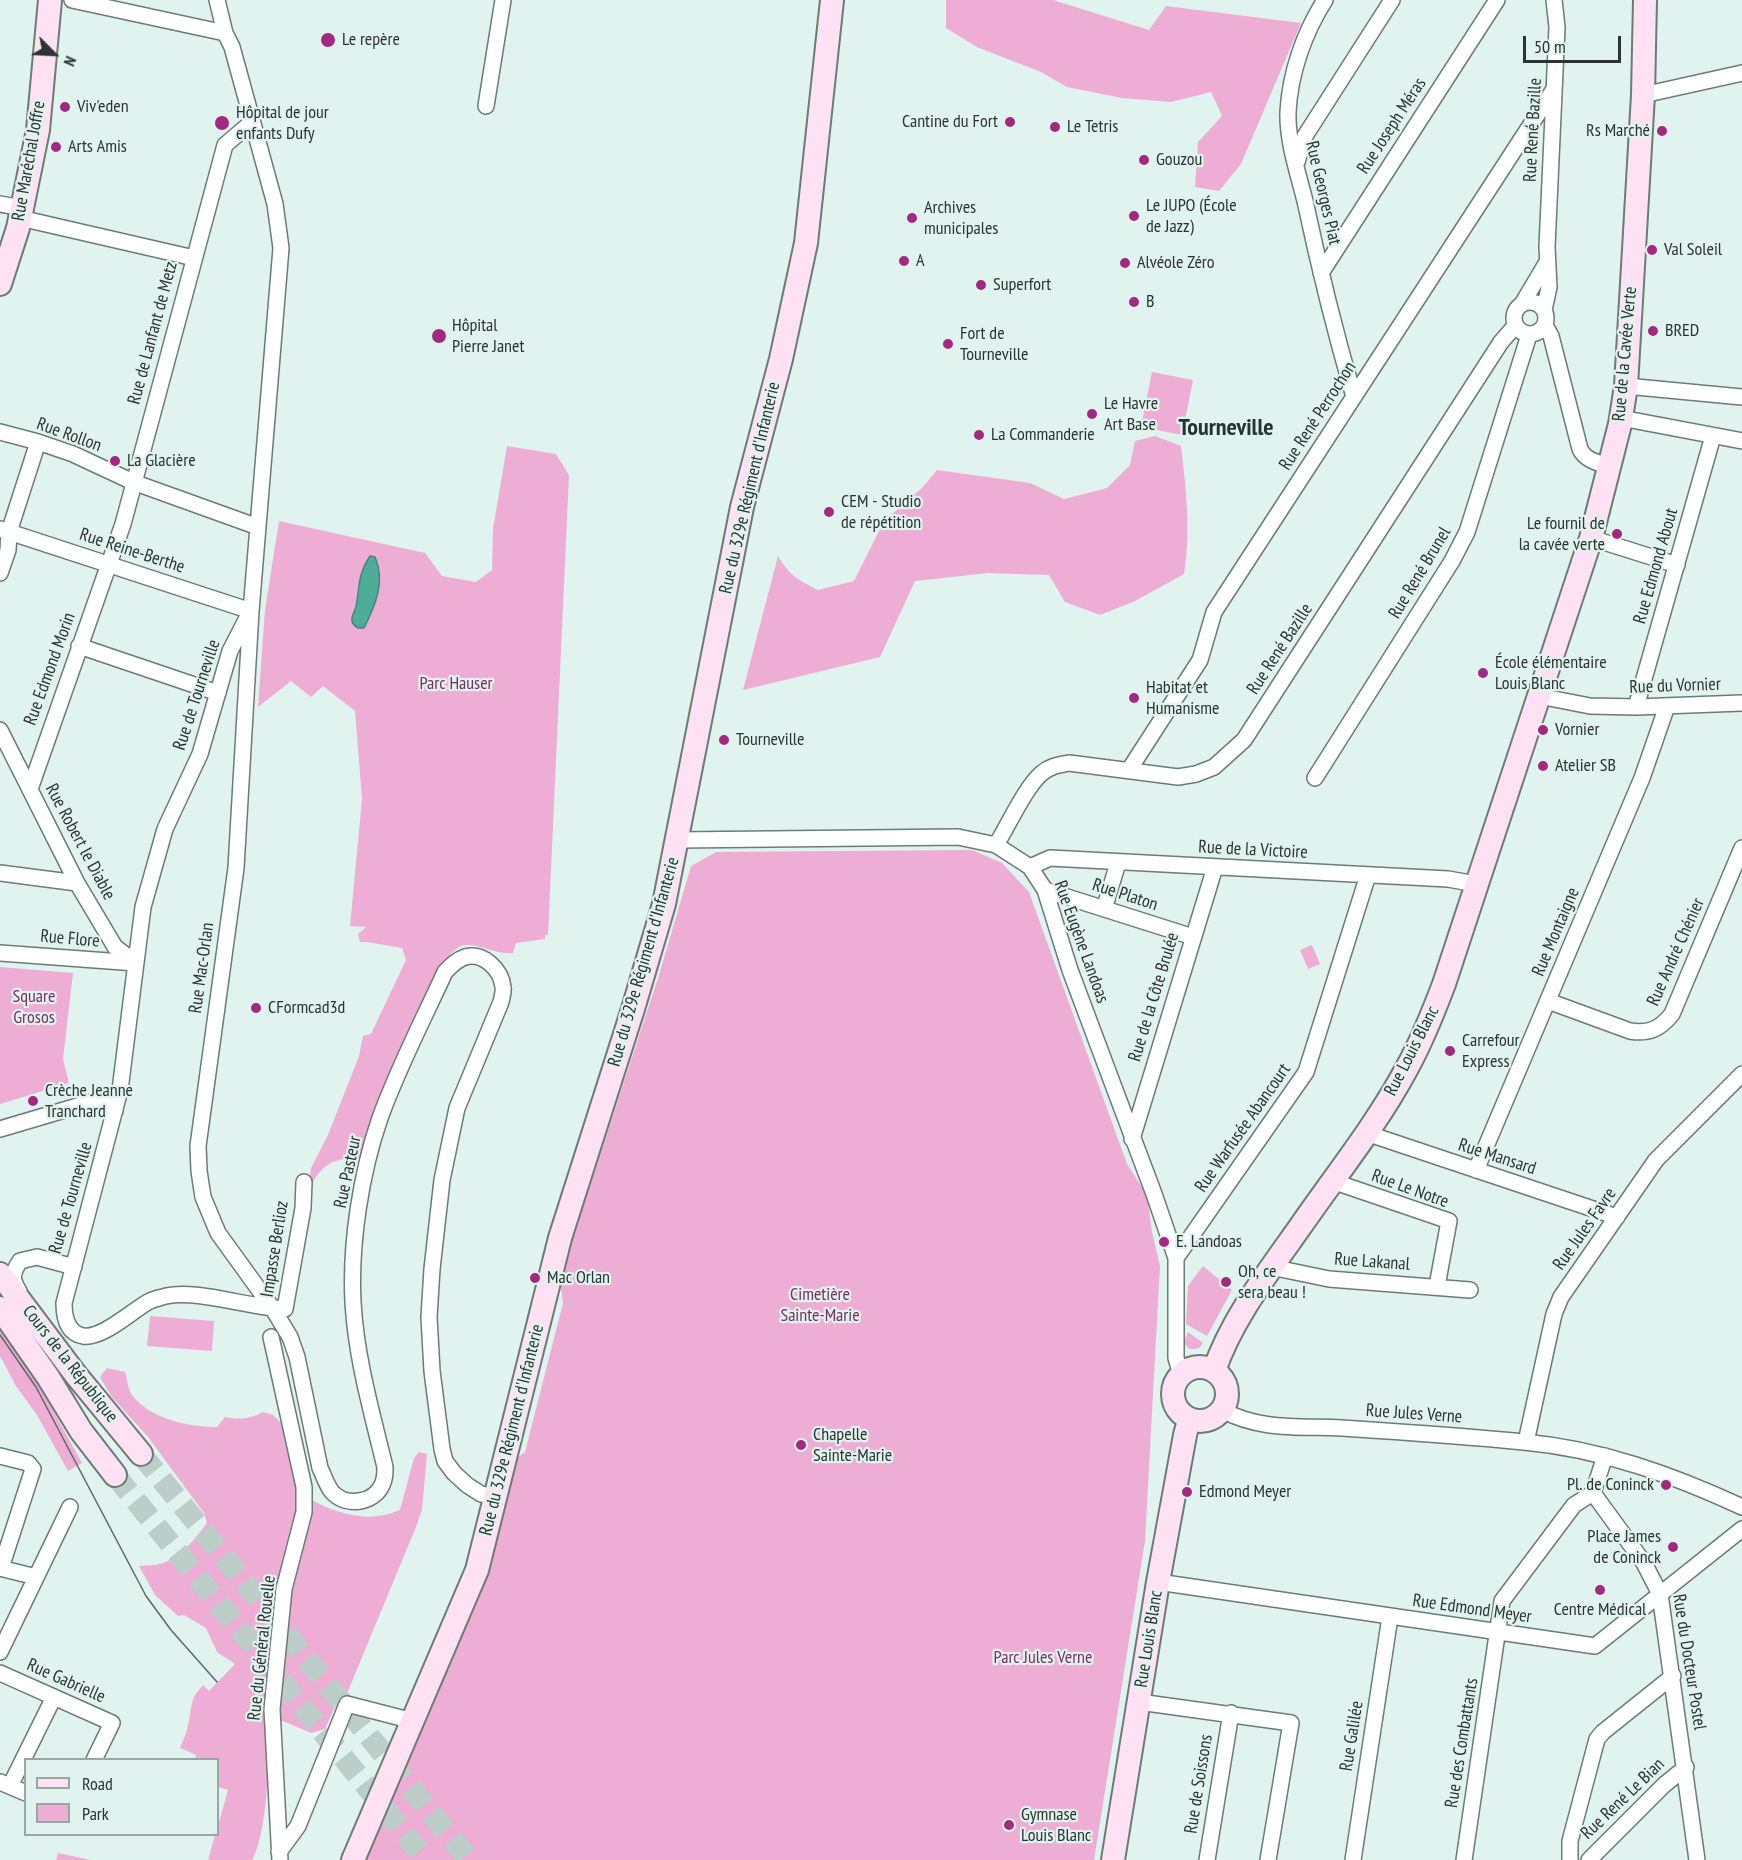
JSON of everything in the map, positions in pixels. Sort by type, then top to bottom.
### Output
[{"type":"street","name":"Rue Maréchal Joffre","points":[[0,284],[21,213],[38,130],[50,0]]},
{"type":"street","points":[[72,0],[225,33]]},
{"type":"street","name":"Rue de Tourneville","points":[[41,1328],[12,1281],[13,1271],[20,1261],[37,1257],[74,1267],[120,1090],[143,907],[165,829],[200,754],[230,651],[251,611],[281,248],[275,204],[217,0]]},
{"type":"street","points":[[486,106],[503,0]]},
{"type":"street","name":"Rue du 329e Régiment d'Infanterie","points":[[353,1860],[477,1570],[560,1238],[664,904],[742,507],[781,359],[806,243],[832,0]]},
{"type":"street","name":"Rue Georges Piat","points":[[1325,0],[1312,19],[1294,70],[1288,127],[1321,273],[1354,397]]},
{"type":"street","points":[[1296,165],[1305,136],[1392,0]]},
{"type":"street","name":"Rue Joseph Méras","points":[[1321,273],[1497,0]]},
{"type":"street","name":"Rue René Bazille","points":[[1545,317],[1549,287],[1547,262],[1557,27],[1554,0]]},
{"type":"street","name":"Rue de la Cavée Verte","points":[[1539,696],[1591,538],[1621,418],[1626,386],[1645,0]]},
{"type":"street","points":[[1642,95],[1742,73]]},
{"type":"street","name":"Rue René Perrochon","points":[[1129,770],[1200,660],[1214,612],[1554,89]]},
{"type":"street","name":"Rue de Lanfant de Metz","points":[[109,563],[123,524],[225,145],[252,122]]},
{"type":"street","points":[[0,204],[21,213],[194,258]]},
{"type":"street","name":"Rue René Bazille","points":[[1522,304],[1547,262]]},
{"type":"street","points":[[1545,317],[1538,332],[1529,334],[1521,332],[1515,326],[1515,311],[1522,304],[1537,303],[1545,317],[1551,336],[1580,449],[1593,461],[1609,466]]},
{"type":"street","name":"Rue René Bazille","points":[[996,845],[1034,781],[1043,771],[1055,765],[1069,763],[1178,777],[1196,774],[1214,767],[1231,754],[1244,740],[1502,342],[1515,326]]},
{"type":"street","name":"Rue René Brunel","points":[[1315,778],[1452,561],[1467,532],[1529,334]]},
{"type":"street","points":[[1626,386],[1742,397]]},
{"type":"street","points":[[1621,418],[1742,441]]},
{"type":"street","name":"Rue Rollon","points":[[0,432],[73,454],[133,482],[258,527]]},
{"type":"street","name":"Rue Edmond About","points":[[1636,707],[1713,436]]},
{"type":"street","points":[[0,573],[8,550],[4,531],[38,442]]},
{"type":"street","name":"Rue Reine-Berthe","points":[[4,531],[109,563],[251,611]]},
{"type":"street","points":[[1591,538],[1677,565]]},
{"type":"street","name":"Rue Edmond Morin","points":[[30,789],[109,563]]},
{"type":"street","name":"Rue Mac-Orlan","points":[[251,611],[236,868],[198,1146],[203,1197],[218,1233],[273,1309]]},
{"type":"street","points":[[80,646],[218,693]]},
{"type":"street","name":"Rue du Vornier","points":[[1539,696],[1590,706],[1636,707],[1742,703]]},
{"type":"street","name":"Rue Louis Blanc","points":[[1214,1371],[1242,1314],[1271,1267],[1366,1133],[1407,1068],[1444,984],[1539,696]]},
{"type":"street","name":"Rue Montaigne","points":[[1476,1170],[1642,778],[1666,706]]},
{"type":"street","name":"Rue Robert le Diable","points":[[0,730],[77,883],[115,947],[136,963]]},
{"type":"street","name":"Rue Eugène Landoas","points":[[678,840],[958,837],[996,845],[1030,867],[1045,890],[1070,970],[1176,1258],[1176,1358],[1181,1375]]},
{"type":"street","name":"Rue André Chénier","points":[[1548,1001],[1630,1031],[1642,1033],[1664,1025],[1672,1014],[1742,848]]},
{"type":"street","name":"Rue de la Victoire","points":[[1030,867],[1050,858],[1448,879],[1476,885]]},
{"type":"street","points":[[1104,909],[1118,863]]},
{"type":"street","name":"Rue de la Côte Brulée","points":[[1132,1139],[1215,867]]},
{"type":"street","points":[[0,873],[77,883]]},
{"type":"street","name":"Rue Warfusée Abancourt","points":[[1176,1258],[1306,1072],[1368,875]]},
{"type":"street","name":"Rue Platon","points":[[1045,890],[1193,937]]},
{"type":"street","name":"Rue Flore","points":[[0,953],[136,963]]},
{"type":"street","name":"Rue Pasteur","points":[[273,1309],[290,1337],[297,1358],[320,1468],[327,1484],[333,1493],[341,1498],[351,1502],[364,1500],[381,1488],[385,1477],[385,1467],[361,1363],[353,1302],[354,1243],[367,1164],[381,1118],[445,972],[464,957],[475,956],[486,960],[495,967],[503,988],[501,1002],[471,1070],[457,1108],[447,1148],[433,1259],[429,1317],[432,1371],[445,1461],[467,1485],[481,1494],[496,1497]]},
{"type":"street","name":"Rue Jules Favre","points":[[1526,1442],[1554,1314],[1561,1297],[1656,1160],[1742,1074]]},
{"type":"street","points":[[0,1129],[98,1100],[108,1103],[115,1111]]},
{"type":"street","name":"Rue Mansard","points":[[1366,1133],[1617,1217]]},
{"type":"street","name":"Rue Le Notre","points":[[1332,1181],[1449,1221],[1437,1286]]},
{"type":"street","name":"Impasse Berlioz","points":[[273,1309],[285,1309],[303,1208],[304,1182]]},
{"type":"street","points":[[74,1267],[64,1304],[64,1319],[72,1329],[83,1336],[97,1334],[151,1300],[169,1295],[192,1295],[273,1309]]},
{"type":"street","name":"Rue Lakanal","points":[[1271,1267],[1329,1279],[1470,1290]]},
{"type":"street","name":"Cours de la République","points":[[0,1274],[76,1375],[141,1454]]},
{"type":"street","name":"Cours de la République","points":[[0,1308],[48,1377],[81,1431],[115,1475]]},
{"type":"street","name":"Rue du Général Rouelle","points":[[271,1337],[304,1487],[304,1512],[284,1590],[272,1709],[280,1856]]},
{"type":"street","points":[[1201,1367],[1214,1371],[1223,1380],[1227,1392],[1222,1410],[1208,1420],[1189,1420],[1178,1410],[1173,1396],[1176,1381],[1187,1371],[1201,1367]]},
{"type":"street","name":"Rue Jules Verne","points":[[1222,1410],[1240,1420],[1277,1427],[1341,1428],[1526,1442],[1605,1456]]},
{"type":"street","name":"Rue Louis Blanc","points":[[1113,1860],[1158,1582],[1189,1420]]},
{"type":"street","points":[[0,1456],[28,1462],[33,1469],[0,1568],[36,1577]]},
{"type":"street","points":[[1593,1493],[1605,1456],[1698,1487],[1742,1507]]},
{"type":"street","name":"Rue du Docteur Postel","points":[[1593,1493],[1644,1563],[1660,1594],[1686,1767],[1697,1860]]},
{"type":"street","name":"Rue des Combattants","points":[[1464,1860],[1502,1601],[1574,1505],[1593,1493]]},
{"type":"street","points":[[0,1652],[70,1508]]},
{"type":"street","name":"Rue Edmond Meyer","points":[[1158,1582],[1595,1646],[1742,1529]]},
{"type":"street","name":"Rue Galilée","points":[[1353,1860],[1390,1617]]},
{"type":"street","name":"Rue Gabrielle","points":[[0,1673],[112,1723],[95,1758]]},
{"type":"street","points":[[1570,1860],[1570,1841],[1597,1739],[1673,1676]]},
{"type":"street","points":[[24,1792],[5,1784],[54,1697]]},
{"type":"street","points":[[1139,1702],[1291,1723],[1268,1860]]},
{"type":"street","points":[[280,1856],[298,1826],[347,1704],[413,1721]]},
{"type":"street","name":"Rue de Soissons","points":[[1207,1860],[1231,1713]]},
{"type":"street","name":"Rue René Le Bian","points":[[1589,1860],[1664,1785],[1686,1767]]},
{"type":"green space","points":[[946,0],[1053,0],[1149,30],[1166,6],[1301,23],[1241,164],[1219,191],[1195,187],[1198,142],[1222,116],[1211,92],[1171,102],[1122,98],[1067,87],[1041,72],[977,47],[946,28]]},
{"type":"green space","points":[[1152,372],[1193,380],[1182,435],[1141,427]]},
{"type":"green space","points":[[1155,436],[1181,446],[1187,526],[1184,574],[1135,601],[1100,615],[1065,602],[1049,575],[988,573],[915,581],[880,657],[743,690],[778,556],[795,577],[818,590],[854,581],[884,521],[922,488],[937,470],[1030,483],[1064,499],[1107,488],[1130,465],[1135,441]]},
{"type":"green space","name":"Parc Hauser","points":[[507,446],[556,454],[569,475],[548,935],[545,935],[545,939],[516,943],[513,953],[472,945],[461,946],[442,962],[374,1118],[360,1158],[334,1161],[319,1173],[308,1189],[311,1168],[328,1135],[359,1056],[363,1036],[371,1034],[406,960],[402,948],[360,942],[358,934],[366,927],[350,926],[362,799],[355,711],[323,686],[311,697],[291,681],[258,707],[265,610],[279,521],[425,553],[442,576],[476,582],[492,570],[493,529]]},
{"type":"green space","name":"Cimetière Sainte-Marie","points":[[972,850],[1002,863],[1029,892],[1127,1164],[1147,1195],[1160,1266],[1145,1541],[1094,1860],[365,1860],[492,1561],[517,1458],[525,1452],[563,1303],[561,1287],[572,1241],[659,975],[691,866],[716,852]]},
{"type":"green space","points":[[1312,945],[1320,964],[1308,969],[1300,950]]},
{"type":"green space","name":"Square Grosos","points":[[0,967],[73,973],[63,1059],[69,1083],[0,1104]]},
{"type":"green space","points":[[1203,1266],[1232,1290],[1207,1336],[1186,1324],[1188,1286]]},
{"type":"green space","points":[[150,1316],[214,1321],[212,1351],[147,1346]]},
{"type":"green space","points":[[0,1328],[44,1394],[82,1463],[68,1471],[37,1415],[16,1386],[0,1356]]},
{"type":"green space","points":[[1188,1332],[1203,1343],[1199,1348],[1190,1349],[1185,1345]]},
{"type":"green space","points":[[107,1368],[125,1372],[131,1393],[140,1403],[159,1416],[183,1423],[217,1427],[225,1417],[244,1418],[263,1412],[273,1415],[282,1424],[309,1499],[343,1513],[365,1517],[400,1510],[414,1458],[419,1452],[427,1454],[422,1510],[348,1691],[339,1698],[325,1729],[311,1733],[283,1721],[270,1728],[264,1815],[252,1860],[208,1860],[215,1836],[219,1836],[219,1822],[228,1790],[219,1787],[219,1758],[195,1758],[196,1755],[180,1748],[187,1731],[195,1695],[203,1685],[209,1691],[235,1664],[217,1652],[206,1628],[184,1615],[178,1616],[155,1595],[139,1566],[157,1565],[180,1553],[207,1523],[204,1513],[148,1437],[111,1396],[100,1377]]},
{"type":"green space","points":[[58,1853],[91,1860],[56,1860]]},
{"type":"shaded area","points":[[370,556],[375,557],[378,566],[378,593],[364,628],[358,628],[353,624],[352,617],[356,607],[361,575]]},
{"type":"tunnel","points":[[141,1454],[469,1860]]},
{"type":"tunnel","points":[[115,1475],[426,1860]]},
{"type":"tram line","points":[[0,1335],[36,1387],[146,1596],[171,1630],[217,1682]]},
{"type":"place","name":"Le repère","points":[[328,40]]},
{"type":"place","name":"Viv'eden","points":[[65,107]]},
{"type":"place","name":"Cantine du Fort","points":[[1010,122]]},
{"type":"place","name":"Hôpital de jour enfants Dufy","points":[[222,123]]},
{"type":"place","name":"Le Tetris","points":[[1055,127]]},
{"type":"place","name":"Rs Marché","points":[[1662,131]]},
{"type":"place","name":"Arts Amis","points":[[56,147]]},
{"type":"place","name":"Gouzou","points":[[1144,160]]},
{"type":"place","name":"Le JUPO (École de Jazz)","points":[[1134,216]]},
{"type":"place","name":"Archives municipales","points":[[912,218]]},
{"type":"place","name":"Val Soleil","points":[[1652,250]]},
{"type":"place","name":"A","points":[[904,261]]},
{"type":"place","name":"Alvéole Zéro","points":[[1125,263]]},
{"type":"place","name":"Superfort","points":[[981,285]]},
{"type":"place","name":"B","points":[[1134,302]]},
{"type":"place","name":"BRED","points":[[1653,331]]},
{"type":"place","name":"Hôpital Pierre Janet","points":[[439,336]]},
{"type":"place","name":"Fort de Tourneville","points":[[948,344]]},
{"type":"place","name":"Le Havre Art Base","points":[[1092,414]]},
{"type":"place","name":"La Commanderie","points":[[979,435]]},
{"type":"place","name":"La Glacière","points":[[115,461]]},
{"type":"place","name":"CEM - Studio de répétition","points":[[829,512]]},
{"type":"place","name":"Le fournil de la cavée verte","points":[[1617,534]]},
{"type":"place","name":"École élémentaire Louis Blanc","points":[[1483,673]]},
{"type":"place","name":"Habitat et Humanisme","points":[[1134,698]]},
{"type":"place","name":"Vornier","points":[[1543,730]]},
{"type":"place","name":"Tourneville","points":[[724,740]]},
{"type":"place","name":"Atelier SB","points":[[1543,766]]},
{"type":"place","name":"CFormcad3d","points":[[256,1008]]},
{"type":"place","name":"Carrefour Express","points":[[1450,1051]]},
{"type":"place","name":"Crèche Jeanne Tranchard","points":[[33,1101]]},
{"type":"place","name":"E. Landoas","points":[[1164,1242]]},
{"type":"place","name":"Mac Orlan","points":[[535,1278]]},
{"type":"place","name":"Oh, ce sera beau !","points":[[1226,1282]]},
{"type":"place","name":"Chapelle Sainte-Marie","points":[[801,1445]]},
{"type":"place","name":"Pl. de Coninck","points":[[1666,1485]]},
{"type":"place","name":"Edmond Meyer","points":[[1187,1492]]},
{"type":"place","name":"Place James de Coninck","points":[[1673,1547]]},
{"type":"place","name":"Centre Médical","points":[[1600,1590]]},
{"type":"place","name":"Gymnase Louis Blanc","points":[[1009,1825]]},
{"type":"district","name":"Tourneville","points":[[1226,428]]},
{"type":"park label","name":"Parc Jules Verne","points":[[1043,1658]]}]
